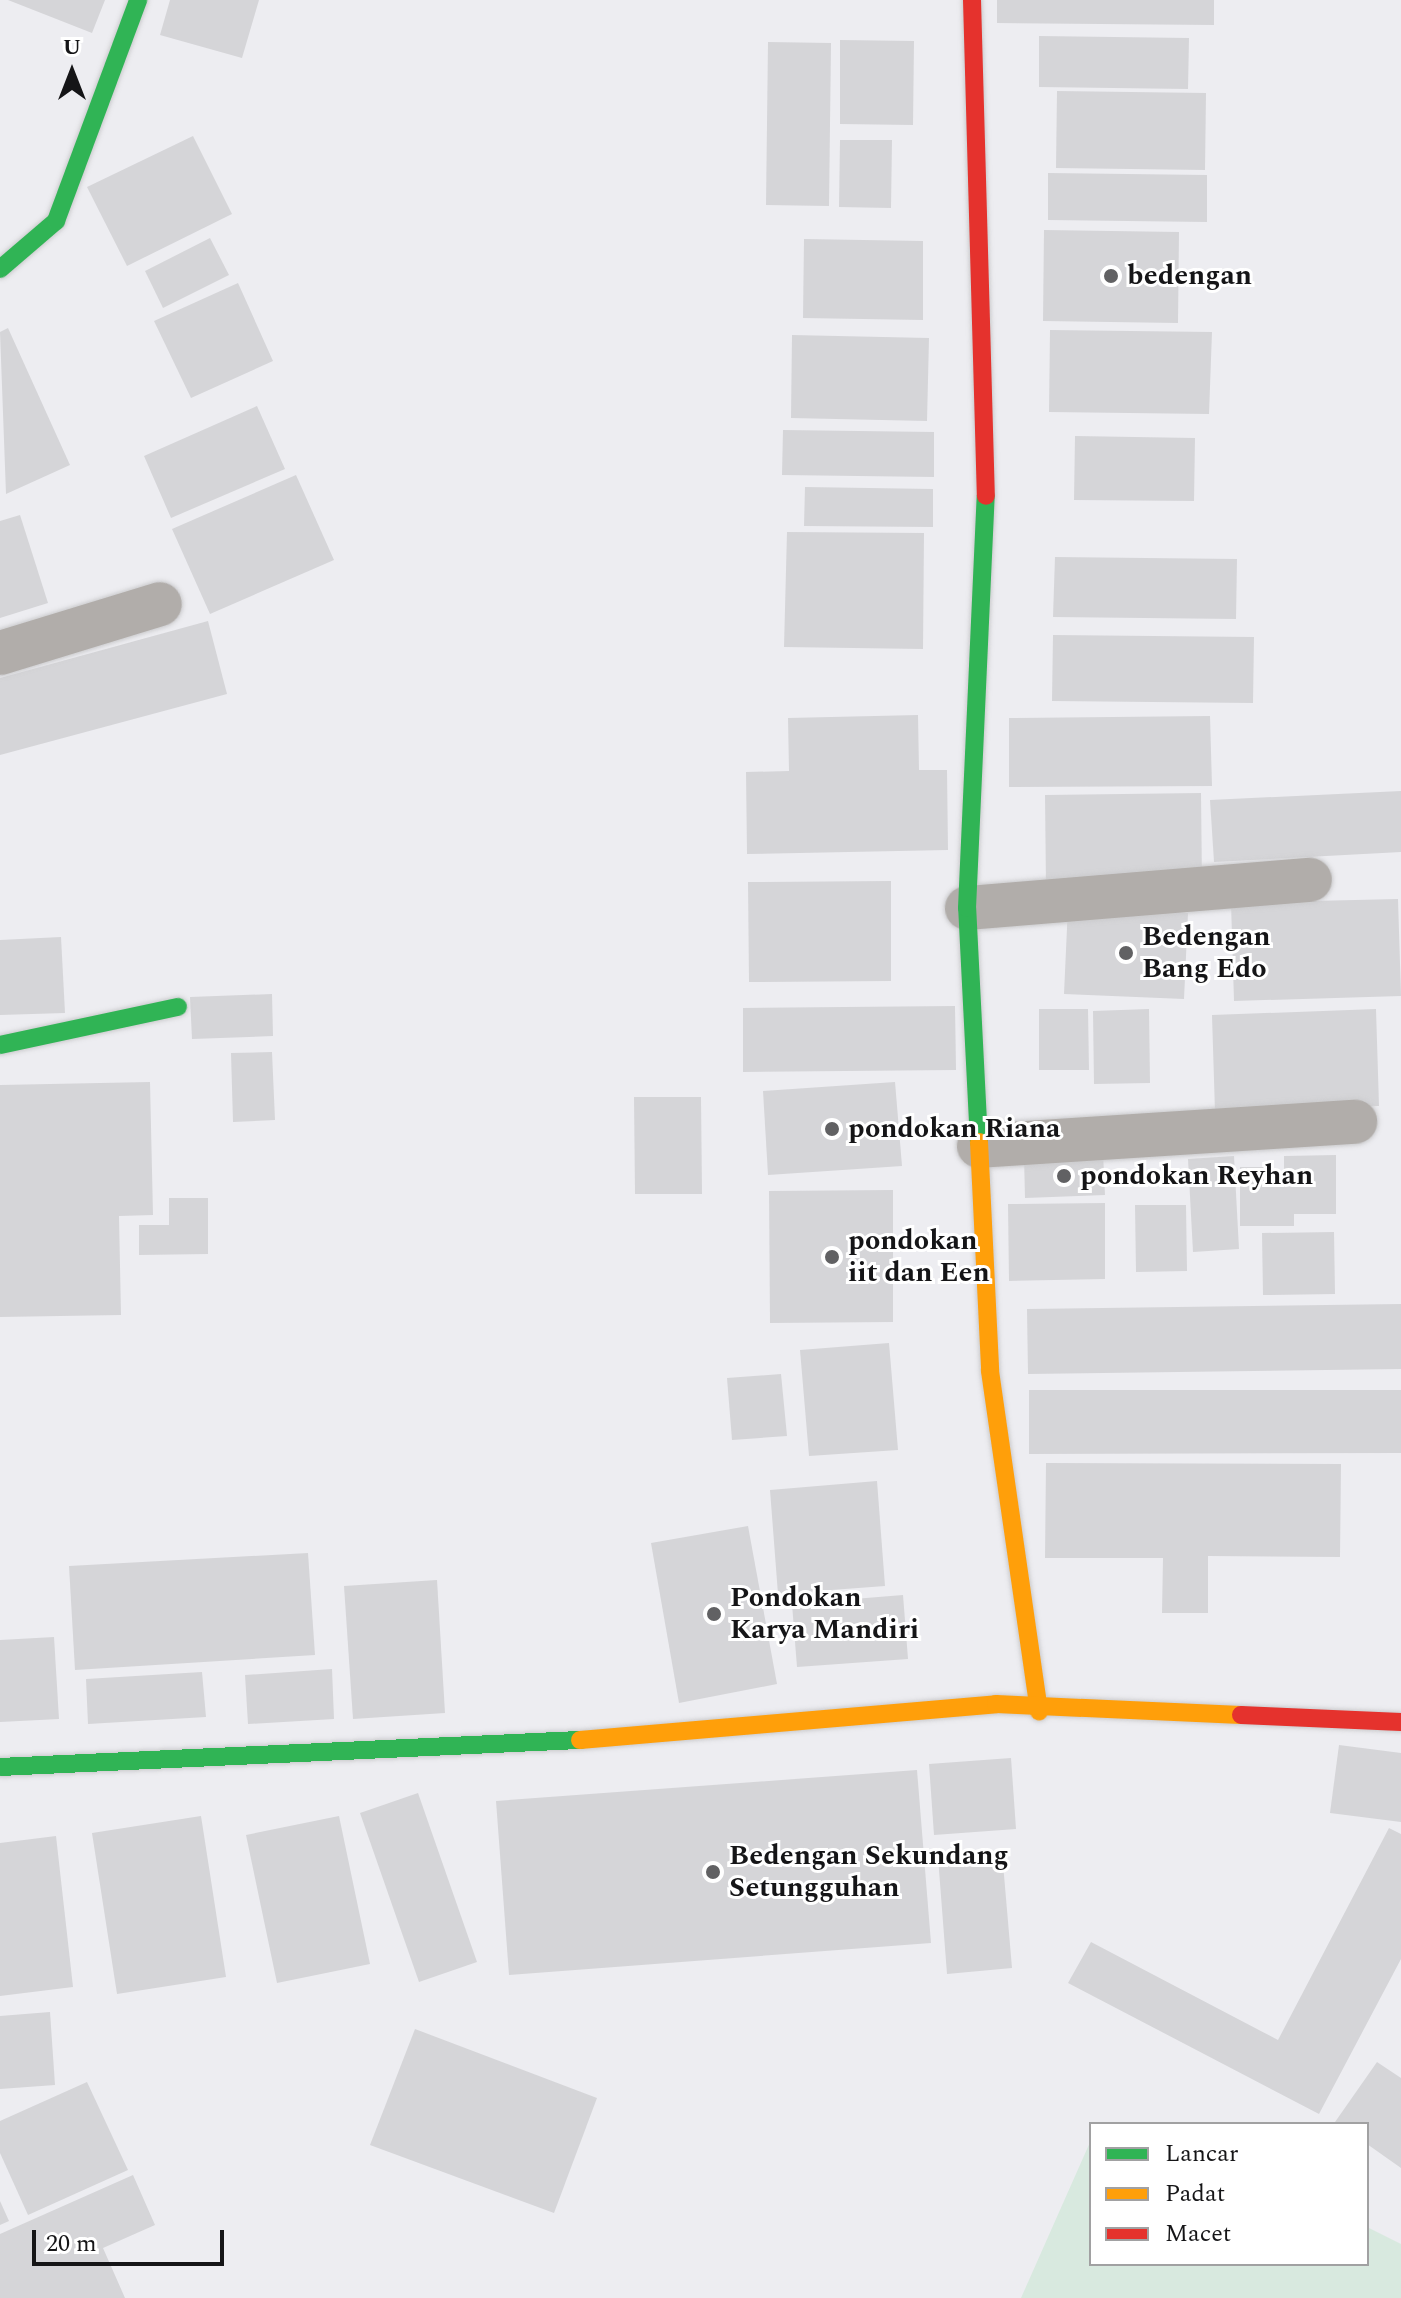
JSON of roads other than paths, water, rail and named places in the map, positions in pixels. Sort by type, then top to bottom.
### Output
[{"type":"street","points":[[0,269],[56,221],[138,0]]},
{"type":"street","points":[[972,0],[987,470],[967,908],[990,1371],[1039,1711]]},
{"type":"street","points":[[0,653],[160,604]]},
{"type":"street","points":[[967,908],[1310,880]]},
{"type":"street","points":[[0,1045],[178,1007]]},
{"type":"street","points":[[979,1146],[1355,1122]]},
{"type":"street","points":[[0,1767],[462,1750],[996,1704],[1039,1711],[1240,1710],[1401,1722]]},
{"type":"place","name":"bedengan","points":[[1111,276]]},
{"type":"place","name":"Bedengan Bang Edo","points":[[1126,953]]},
{"type":"place","name":"pondokan Riana","points":[[832,1129]]},
{"type":"place","name":"pondokan Reyhan","points":[[1064,1176]]},
{"type":"place","name":"pondokan iit dan Een","points":[[832,1257]]},
{"type":"place","name":"Pondokan Karya Mandiri","points":[[714,1614]]},
{"type":"place","name":"Bedengan Sekundang Setungguhan","points":[[713,1872]]}]
